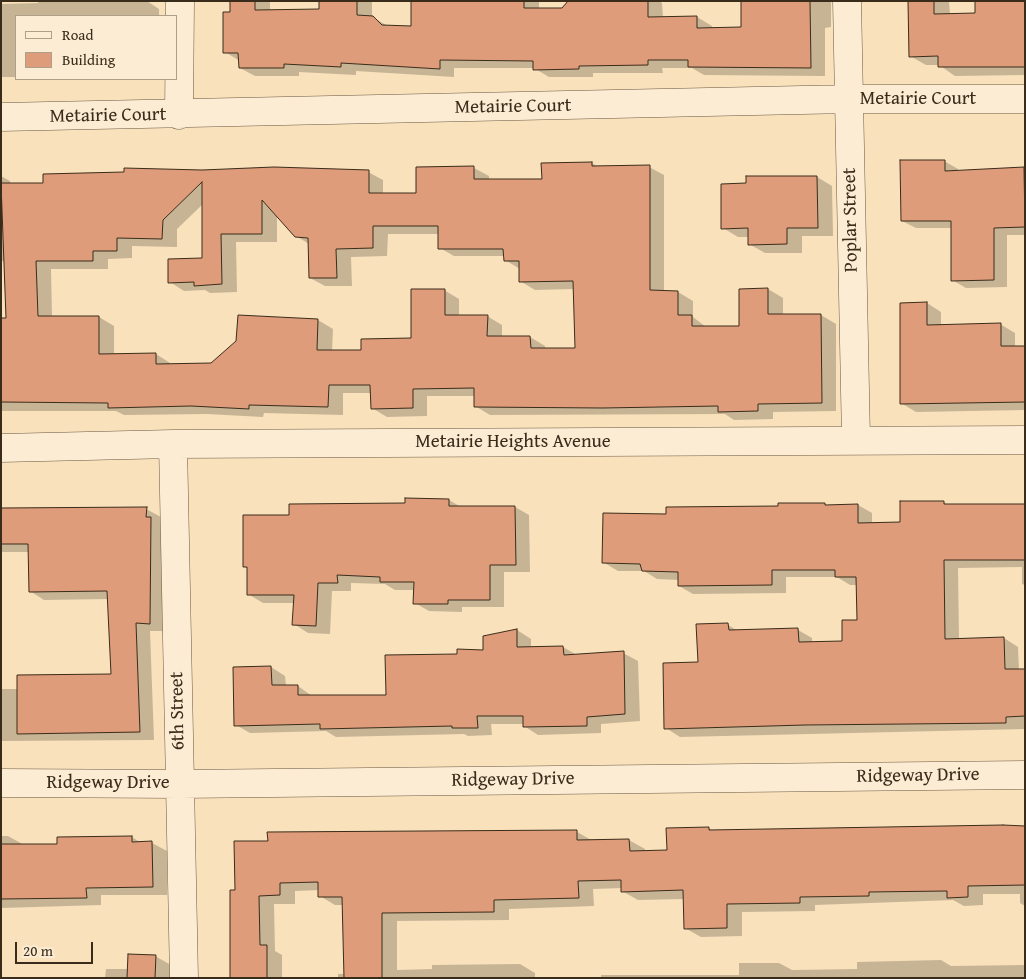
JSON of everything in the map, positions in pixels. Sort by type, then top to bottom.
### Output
[{"type":"street","points":[[179,115],[180,1]]},
{"type":"street","name":"Poplar Street","points":[[847,1],[856,439]]},
{"type":"street","name":"Metairie Court","points":[[1,117],[179,115],[849,99],[1025,99]]},
{"type":"street","name":"Metairie Heights Avenue","points":[[1,448],[172,444],[856,439],[1025,440]]},
{"type":"street","name":"6th Street","points":[[172,444],[184,978]]},
{"type":"street","name":"Ridgeway Drive","points":[[1,783],[180,784],[1025,775]]},
{"type":"building","points":[[230,1],[255,1],[255,10],[319,9],[319,1],[357,1],[357,15],[373,16],[382,25],[411,26],[411,1],[524,1],[524,8],[562,8],[568,1],[648,1],[648,17],[697,16],[697,28],[741,27],[741,1],[810,1],[811,68],[688,67],[688,60],[648,60],[648,65],[579,66],[579,69],[533,70],[533,61],[440,60],[440,69],[341,63],[341,67],[284,64],[284,68],[239,68],[238,53],[223,53],[223,12],[230,12]]},
{"type":"building","points":[[908,1],[934,1],[934,14],[975,13],[975,1],[1025,1],[1025,67],[938,67],[938,56],[909,57]]},
{"type":"building","points":[[900,160],[945,160],[945,171],[1024,167],[1025,227],[994,228],[994,280],[951,281],[951,221],[901,221]]},
{"type":"building","points":[[592,162],[592,166],[650,165],[650,290],[678,291],[678,315],[692,315],[692,326],[739,326],[739,289],[768,288],[768,314],[821,314],[822,403],[758,404],[758,411],[718,412],[718,406],[603,408],[474,407],[474,388],[413,389],[413,408],[371,409],[370,385],[329,385],[328,407],[249,405],[249,409],[191,406],[108,408],[108,403],[1,402],[1,318],[6,318],[1,183],[43,183],[43,174],[124,172],[124,168],[202,170],[274,167],[369,170],[369,193],[416,193],[416,167],[474,166],[474,179],[542,179],[541,163]],"holes":[[[202,182],[202,258],[168,259],[168,283],[194,282],[194,286],[222,284],[221,234],[262,234],[262,200],[295,237],[308,238],[309,278],[337,278],[336,249],[373,248],[373,226],[438,226],[438,249],[503,249],[504,261],[519,261],[519,282],[573,281],[575,348],[531,348],[530,336],[487,336],[488,315],[445,315],[445,289],[411,289],[411,338],[361,339],[361,350],[317,350],[318,319],[238,315],[236,341],[211,363],[156,364],[156,353],[99,354],[99,316],[38,316],[36,261],[93,261],[93,251],[117,251],[117,238],[162,239],[163,220]]]},
{"type":"building","points":[[746,176],[817,176],[818,228],[787,228],[787,244],[748,245],[748,228],[721,229],[721,184],[746,183]]},
{"type":"building","points":[[927,302],[927,325],[1001,323],[1001,346],[1025,346],[1025,402],[900,404],[900,303]]},
{"type":"building","points":[[405,498],[449,499],[449,506],[515,506],[516,565],[490,565],[490,600],[448,600],[448,604],[413,604],[414,582],[380,582],[380,577],[337,575],[338,583],[318,583],[316,626],[292,625],[294,595],[247,595],[247,567],[243,567],[243,515],[289,515],[289,504],[405,503]]},
{"type":"building","points":[[900,501],[944,501],[944,504],[1025,504],[1025,560],[944,560],[945,639],[1004,637],[1005,669],[1025,669],[1025,716],[1006,717],[1006,723],[805,725],[664,729],[663,663],[698,662],[696,624],[728,623],[729,630],[798,628],[799,642],[842,641],[842,620],[857,620],[856,577],[835,577],[835,570],[772,570],[772,585],[678,586],[678,572],[642,571],[640,564],[602,563],[603,513],[666,514],[666,507],[778,506],[778,503],[858,504],[858,523],[900,522]]},
{"type":"building","points":[[147,507],[146,517],[151,517],[150,624],[136,623],[140,732],[17,734],[17,675],[111,674],[107,591],[29,592],[28,544],[1,544],[1,508]]},
{"type":"building","points":[[517,629],[517,647],[563,646],[564,655],[624,651],[625,714],[587,717],[587,726],[523,727],[523,716],[477,716],[478,728],[452,728],[452,726],[320,729],[320,724],[234,726],[233,667],[271,666],[272,685],[298,685],[298,695],[386,695],[385,655],[457,654],[457,649],[483,650],[483,636]]},
{"type":"building","points":[[1025,826],[1025,885],[968,886],[968,897],[947,898],[947,891],[869,892],[869,896],[800,897],[800,903],[727,904],[727,928],[684,929],[683,890],[621,892],[621,880],[578,881],[579,898],[494,900],[494,912],[382,913],[382,978],[344,978],[342,897],[318,897],[318,882],[280,883],[280,895],[259,896],[260,945],[267,945],[267,978],[230,978],[230,890],[235,890],[234,841],[268,841],[267,832],[577,830],[577,840],[629,839],[630,851],[667,850],[666,828],[709,827],[709,830]]},
{"type":"building","points":[[132,836],[132,842],[152,841],[153,887],[86,888],[87,898],[1,899],[1,844],[57,844],[57,837]]},
{"type":"building","points":[[128,954],[156,955],[155,978],[127,978]]}]
